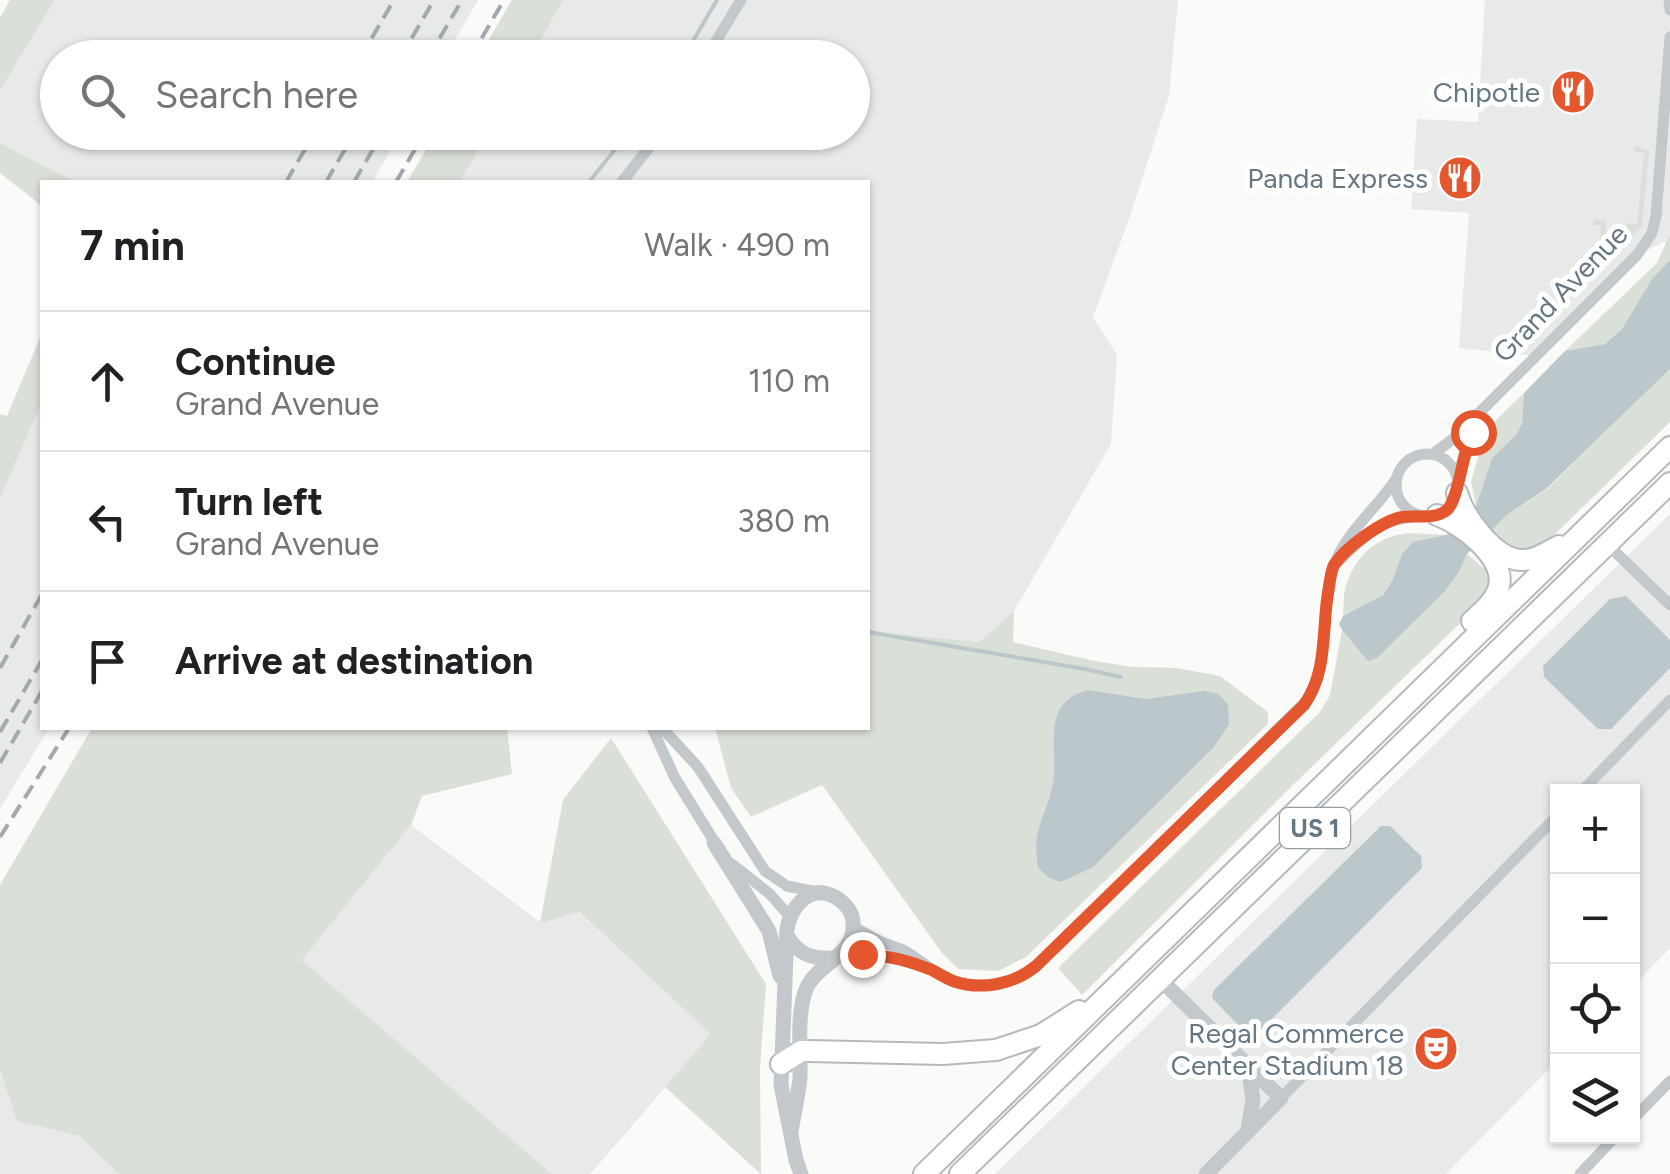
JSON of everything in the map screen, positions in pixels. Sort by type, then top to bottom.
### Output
[{"type":"highway","name":"US 1","points":[[924,1174],[1670,447]]},
{"type":"highway","name":"US 1","points":[[960,1174],[1670,483]]},
{"type":"highway","points":[[1457,488],[1462,521]]},
{"type":"highway","points":[[1430,515],[1462,521],[1495,553],[1517,560],[1530,559],[1579,536]]},
{"type":"highway","points":[[1398,712],[1457,636],[1496,594],[1500,577],[1495,553]]},
{"type":"highway","points":[[781,1064],[801,1052],[958,1054],[1008,1048],[1051,1029],[1126,978]]},
{"type":"street","points":[[717,40],[741,0]]},
{"type":"street","points":[[1670,0],[1670,10]]},
{"type":"street","name":"Grand Avenue","points":[[854,927],[952,981],[980,986],[1007,982],[1030,971],[1291,718],[1308,699],[1319,676],[1328,592],[1334,565],[1347,538],[1380,502],[1408,461],[1433,454],[1453,440],[1649,238],[1656,216],[1670,38]]},
{"type":"street","points":[[624,180],[647,150]]},
{"type":"street","name":"Grand Avenue","points":[[1430,515],[1446,510],[1457,488],[1469,439],[1492,400]]},
{"type":"street","points":[[1433,454],[1450,464],[1457,488]]},
{"type":"street","points":[[1396,479],[1397,493],[1404,506],[1430,515]]},
{"type":"street","points":[[1334,565],[1384,523],[1430,515]]},
{"type":"street","points":[[1607,544],[1670,606]]},
{"type":"street","points":[[1588,784],[1670,700]]},
{"type":"street","points":[[653,730],[674,778],[769,930],[783,1005]]},
{"type":"street","points":[[664,730],[698,767],[765,871],[786,886],[832,895],[850,912],[854,927],[848,945],[815,975],[806,991],[791,1132]]},
{"type":"street","points":[[1206,1174],[1550,823]]},
{"type":"street","points":[[714,843],[790,917]]},
{"type":"street","points":[[801,1174],[781,1085],[783,1005],[790,917],[803,900],[817,892]]},
{"type":"street","points":[[788,936],[806,956],[837,956]]},
{"type":"street","name":"Grand Avenue","points":[[837,956],[889,956],[934,971]]},
{"type":"street","points":[[1160,979],[1281,1098]]},
{"type":"street","points":[[1248,1065],[1253,1100],[1248,1132]]},
{"type":"street","points":[[1640,1112],[1670,1081]]},
{"type":"street","points":[[1580,1174],[1608,1144]]},
{"type":"shaded area","points":[[10,0],[55,0],[0,90],[0,18]]},
{"type":"shaded area","points":[[55,0],[478,0],[455,40],[40,40],[40,150],[391,150],[373,180],[72,180],[0,143],[0,90]]},
{"type":"shaded area","points":[[512,0],[1178,0],[1169,96],[1093,317],[1117,355],[1111,444],[1014,611],[979,642],[870,631],[870,180],[408,180],[426,150],[870,150],[870,40],[489,40]]},
{"type":"shaded area","points":[[512,0],[563,0],[541,40],[489,40]]},
{"type":"shaded area","points":[[1485,0],[1670,0],[1668,240],[1637,255],[1535,356],[1459,348],[1469,213],[1411,209],[1417,119],[1478,122]]},
{"type":"shaded area","points":[[0,143],[72,180],[40,180],[40,204],[0,173]]},
{"type":"shaded area","points":[[1636,146],[1649,151],[1642,226],[1599,262],[1601,225],[1593,225],[1594,220],[1606,221],[1606,233],[1627,234],[1627,223],[1637,224],[1644,153],[1634,151]]},
{"type":"shaded area","points":[[426,150],[478,150],[461,180],[408,180]]},
{"type":"shaded area","points":[[1670,234],[1670,260],[1652,279],[1622,329],[1605,344],[1565,351],[1657,263]]},
{"type":"shaded area","points":[[1670,260],[1670,369],[1546,489],[1508,514],[1467,554],[1444,592],[1377,658],[1368,661],[1342,630],[1339,624],[1343,616],[1383,595],[1402,554],[1413,542],[1446,535],[1455,529],[1476,506],[1492,458],[1516,435],[1522,423],[1524,393],[1565,351],[1605,344],[1622,329],[1652,279]]},
{"type":"shaded area","points":[[40,338],[40,407],[0,499],[0,414],[7,416]]},
{"type":"shaded area","points":[[1670,369],[1670,422],[1545,544],[1527,551],[1506,549],[1489,532],[1508,514],[1547,489]]},
{"type":"shaded area","points":[[1524,393],[1522,423],[1516,435],[1492,458],[1476,506],[1471,482],[1484,436]]},
{"type":"shaded area","points":[[40,407],[40,730],[48,730],[0,809],[0,499]]},
{"type":"shaded area","points":[[1670,514],[1670,948],[1640,979],[1640,784],[1550,784],[1550,1068],[1446,1174],[995,1174]]},
{"type":"shaded area","points":[[1409,533],[1446,535],[1413,543],[1402,554],[1383,595],[1343,616],[1346,586],[1357,563],[1379,542]]},
{"type":"shaded area","points":[[1467,554],[1492,575],[1482,602],[1082,995],[1058,968],[1320,712],[1330,695],[1342,630],[1368,660],[1459,572]]},
{"type":"shaded area","points":[[1626,596],[1670,640],[1670,668],[1611,729],[1598,729],[1544,677],[1543,666],[1610,599]]},
{"type":"shaded area","points":[[1014,611],[1013,642],[1132,667],[1177,668],[1220,676],[1268,712],[1268,724],[1026,957],[998,971],[958,969],[942,953],[822,785],[751,817],[731,788],[716,730],[870,730],[870,631],[979,642]]},
{"type":"shaded area","points":[[1088,690],[1146,699],[1204,691],[1218,694],[1228,704],[1229,724],[1214,747],[1093,867],[1061,882],[1038,868],[1036,841],[1053,783],[1057,716],[1073,696]]},
{"type":"shaded area","points":[[91,730],[507,730],[512,774],[422,796],[411,825],[302,960],[552,1174],[119,1174],[80,1136],[17,1121],[0,1070],[0,885]]},
{"type":"shaded area","points":[[611,738],[766,984],[760,1069],[761,1174],[665,1087],[711,1034],[579,912],[540,923],[563,800]]},
{"type":"shaded area","points":[[411,825],[540,922],[578,912],[712,1034],[590,1174],[552,1174],[302,960]]},
{"type":"shaded area","points":[[1381,826],[1390,826],[1421,856],[1422,868],[1259,1032],[1244,1031],[1212,998],[1214,990]]},
{"type":"shaded area","points":[[0,1070],[17,1121],[80,1136],[119,1174],[0,1174]]},
{"type":"waterway","points":[[694,40],[717,0]]},
{"type":"waterway","points":[[591,180],[615,150]]},
{"type":"waterway","points":[[870,632],[1121,677]]},
{"type":"railway","points":[[371,40],[394,0]]},
{"type":"railway","points":[[411,40],[434,0]]},
{"type":"railway","points":[[439,40],[462,0]]},
{"type":"railway","points":[[481,40],[504,0]]},
{"type":"railway","points":[[287,180],[305,150]]},
{"type":"railway","points":[[327,180],[345,150]]},
{"type":"railway","points":[[355,180],[373,150]]},
{"type":"railway","points":[[397,180],[415,150]]},
{"type":"railway","points":[[0,668],[40,598]]},
{"type":"railway","points":[[0,732],[40,663]]},
{"type":"railway","points":[[0,763],[40,694]]},
{"type":"railway","points":[[0,837],[68,730]]},
{"type":"place","name":"Chipotle","points":[[1573,92]]},
{"type":"place","name":"Panda Express","points":[[1460,178]]},
{"type":"place","name":"Regal Commerce Center Stadium 18","points":[[1436,1049]]},
{"type":"route","points":[[862,954],[898,958],[971,985],[1007,982],[1036,966],[1304,705],[1319,676],[1334,565],[1384,523],[1437,515],[1446,510],[1455,499],[1463,456],[1473,432]]}]
